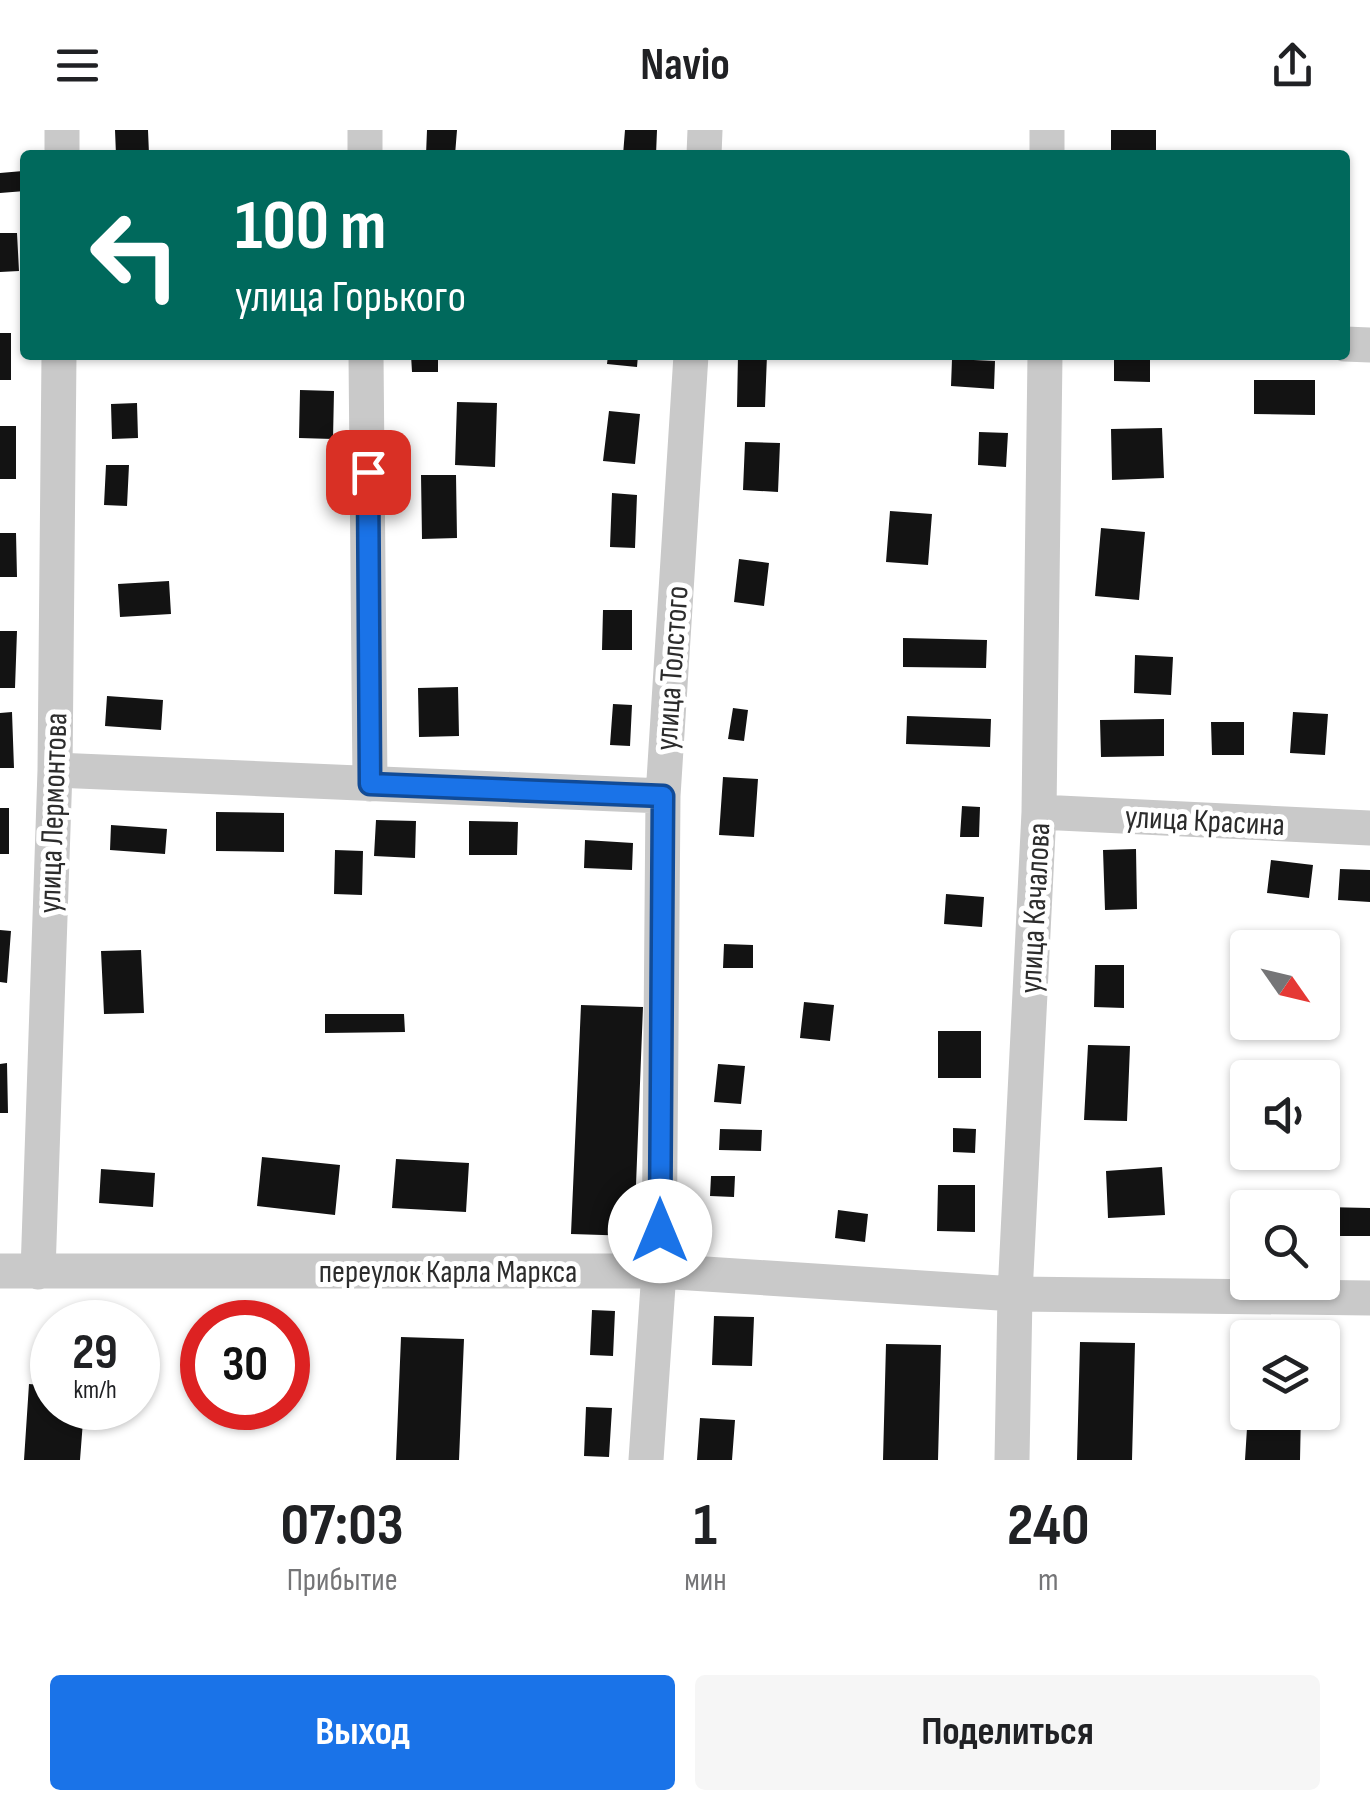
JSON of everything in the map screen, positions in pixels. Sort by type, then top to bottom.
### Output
[{"type":"street","name":"улица Лермонтова","points":[[38,1272],[55,770],[60,360]]},
{"type":"street","points":[[366,360],[370,784]]},
{"type":"street","name":"улица Толстого","points":[[646,1460],[659,1270],[663,796],[691,360]]},
{"type":"street","name":"улица Качалова","points":[[1012,1460],[1015,1294],[1039,812],[1045,360]]},
{"type":"street","points":[[55,770],[663,796]]},
{"type":"street","name":"улица Красина","points":[[1039,812],[1370,828]]},
{"type":"street","name":"переулок Карла Маркса","points":[[0,1271],[659,1270],[1015,1294],[1370,1298]]},
{"type":"building","points":[[115,130],[148,130],[149,150],[116,150]]},
{"type":"building","points":[[427,130],[457,130],[455,150],[426,150]]},
{"type":"building","points":[[625,130],[657,130],[656,150],[623,150]]},
{"type":"building","points":[[1111,130],[1156,130],[1156,150],[1111,150]]},
{"type":"building","points":[[20,171],[20,191],[0,193],[0,173]]},
{"type":"building","points":[[0,233],[17,233],[19,271],[0,272]]},
{"type":"building","points":[[0,333],[11,333],[11,380],[0,380]]},
{"type":"building","points":[[411,360],[438,360],[438,372],[412,372]]},
{"type":"building","points":[[607,360],[638,360],[637,367],[607,364]]},
{"type":"building","points":[[738,360],[767,360],[765,407],[737,407]]},
{"type":"building","points":[[952,360],[995,361],[994,389],[951,386]]},
{"type":"building","points":[[1114,360],[1150,360],[1150,382],[1114,381]]},
{"type":"building","points":[[1254,380],[1315,380],[1315,415],[1254,414]]},
{"type":"building","points":[[300,390],[334,391],[333,439],[299,438]]},
{"type":"building","points":[[457,402],[497,403],[495,467],[455,465]]},
{"type":"building","points":[[137,403],[138,438],[112,439],[111,404]]},
{"type":"building","points":[[609,411],[640,414],[635,464],[603,461]]},
{"type":"building","points":[[0,426],[16,426],[16,479],[0,479]]},
{"type":"building","points":[[1162,428],[1164,478],[1112,480],[1111,429]]},
{"type":"building","points":[[979,432],[1008,433],[1006,467],[978,465]]},
{"type":"building","points":[[745,442],[780,443],[778,492],[743,490]]},
{"type":"building","points":[[106,465],[129,465],[127,506],[104,505]]},
{"type":"building","points":[[421,475],[456,475],[457,538],[422,539]]},
{"type":"building","points":[[612,493],[637,495],[635,548],[610,547]]},
{"type":"building","points":[[890,511],[932,514],[928,565],[886,562]]},
{"type":"building","points":[[1101,528],[1145,532],[1139,600],[1095,596]]},
{"type":"building","points":[[0,533],[16,533],[17,577],[0,577]]},
{"type":"building","points":[[739,559],[769,563],[764,606],[734,602]]},
{"type":"building","points":[[169,581],[171,614],[120,617],[118,584]]},
{"type":"building","points":[[603,610],[632,610],[632,650],[602,650]]},
{"type":"building","points":[[0,631],[17,631],[15,688],[0,688]]},
{"type":"building","points":[[903,638],[987,640],[986,668],[903,667]]},
{"type":"building","points":[[1135,655],[1173,657],[1171,695],[1134,693]]},
{"type":"building","points":[[458,687],[459,736],[419,737],[418,688]]},
{"type":"building","points":[[107,696],[163,700],[161,730],[105,726]]},
{"type":"building","points":[[613,704],[632,705],[630,746],[610,745]]},
{"type":"building","points":[[733,708],[748,710],[744,741],[728,739]]},
{"type":"building","points":[[12,712],[14,768],[0,768],[0,713]]},
{"type":"building","points":[[1293,712],[1328,714],[1325,755],[1290,753]]},
{"type":"building","points":[[907,716],[991,719],[990,747],[906,744]]},
{"type":"building","points":[[1164,719],[1164,756],[1101,757],[1100,720]]},
{"type":"building","points":[[1211,722],[1244,722],[1244,755],[1212,755]]},
{"type":"building","points":[[723,777],[758,779],[754,837],[719,835]]},
{"type":"building","points":[[962,806],[980,807],[979,837],[960,837]]},
{"type":"building","points":[[0,808],[9,808],[9,854],[0,854]]},
{"type":"building","points":[[216,812],[284,813],[284,852],[216,851]]},
{"type":"building","points":[[376,820],[416,821],[415,858],[374,856]]},
{"type":"building","points":[[469,821],[518,822],[517,855],[469,855]]},
{"type":"building","points":[[111,825],[167,829],[165,854],[110,850]]},
{"type":"building","points":[[585,840],[633,843],[632,870],[584,868]]},
{"type":"building","points":[[1136,849],[1137,909],[1105,910],[1103,850]]},
{"type":"building","points":[[335,850],[363,851],[362,895],[334,894]]},
{"type":"building","points":[[1271,860],[1313,865],[1309,898],[1267,893]]},
{"type":"building","points":[[1340,869],[1370,870],[1370,902],[1338,900]]},
{"type":"building","points":[[946,894],[984,897],[982,927],[944,924]]},
{"type":"building","points":[[0,930],[11,931],[7,983],[0,982]]},
{"type":"building","points":[[724,944],[753,945],[753,968],[723,968]]},
{"type":"building","points":[[141,950],[144,1013],[104,1014],[101,951]]},
{"type":"building","points":[[1095,965],[1124,965],[1124,1008],[1094,1007]]},
{"type":"building","points":[[804,1002],[834,1005],[830,1041],[800,1038]]},
{"type":"building","points":[[581,1005],[643,1007],[634,1236],[571,1234]]},
{"type":"building","points":[[325,1014],[404,1014],[405,1032],[325,1033]]},
{"type":"building","points":[[938,1031],[981,1031],[981,1078],[938,1078]]},
{"type":"building","points":[[1088,1045],[1130,1046],[1127,1121],[1084,1120]]},
{"type":"building","points":[[7,1063],[8,1113],[0,1113],[0,1064]]},
{"type":"building","points":[[718,1064],[745,1066],[741,1104],[714,1102]]},
{"type":"building","points":[[953,1128],[976,1129],[975,1153],[953,1152]]},
{"type":"building","points":[[720,1129],[762,1130],[761,1151],[719,1150]]},
{"type":"building","points":[[262,1157],[340,1165],[335,1215],[257,1206]]},
{"type":"building","points":[[396,1159],[469,1163],[466,1212],[392,1208]]},
{"type":"building","points":[[1162,1167],[1165,1215],[1108,1218],[1106,1171]]},
{"type":"building","points":[[101,1169],[155,1173],[153,1207],[99,1203]]},
{"type":"building","points":[[711,1176],[735,1176],[734,1197],[710,1196]]},
{"type":"building","points":[[938,1185],[975,1185],[975,1232],[937,1231]]},
{"type":"building","points":[[1340,1207],[1370,1208],[1370,1236],[1340,1236]]},
{"type":"building","points":[[838,1210],[868,1214],[865,1242],[835,1238]]},
{"type":"building","points":[[592,1310],[615,1311],[613,1356],[590,1355]]},
{"type":"building","points":[[714,1316],[754,1317],[752,1366],[712,1365]]},
{"type":"building","points":[[401,1337],[464,1339],[459,1460],[396,1460]]},
{"type":"building","points":[[1080,1342],[1135,1343],[1132,1460],[1077,1460]]},
{"type":"building","points":[[886,1344],[941,1345],[938,1460],[883,1460]]},
{"type":"building","points":[[29,1384],[30,1430],[82,1430],[80,1460],[24,1460]]},
{"type":"building","points":[[586,1407],[612,1408],[609,1457],[584,1456]]},
{"type":"building","points":[[700,1418],[735,1420],[732,1460],[697,1460]]},
{"type":"building","points":[[1247,1430],[1301,1430],[1300,1460],[1245,1460]]},
{"type":"route","points":[[368,472],[370,784],[663,796],[660,1231]]}]
